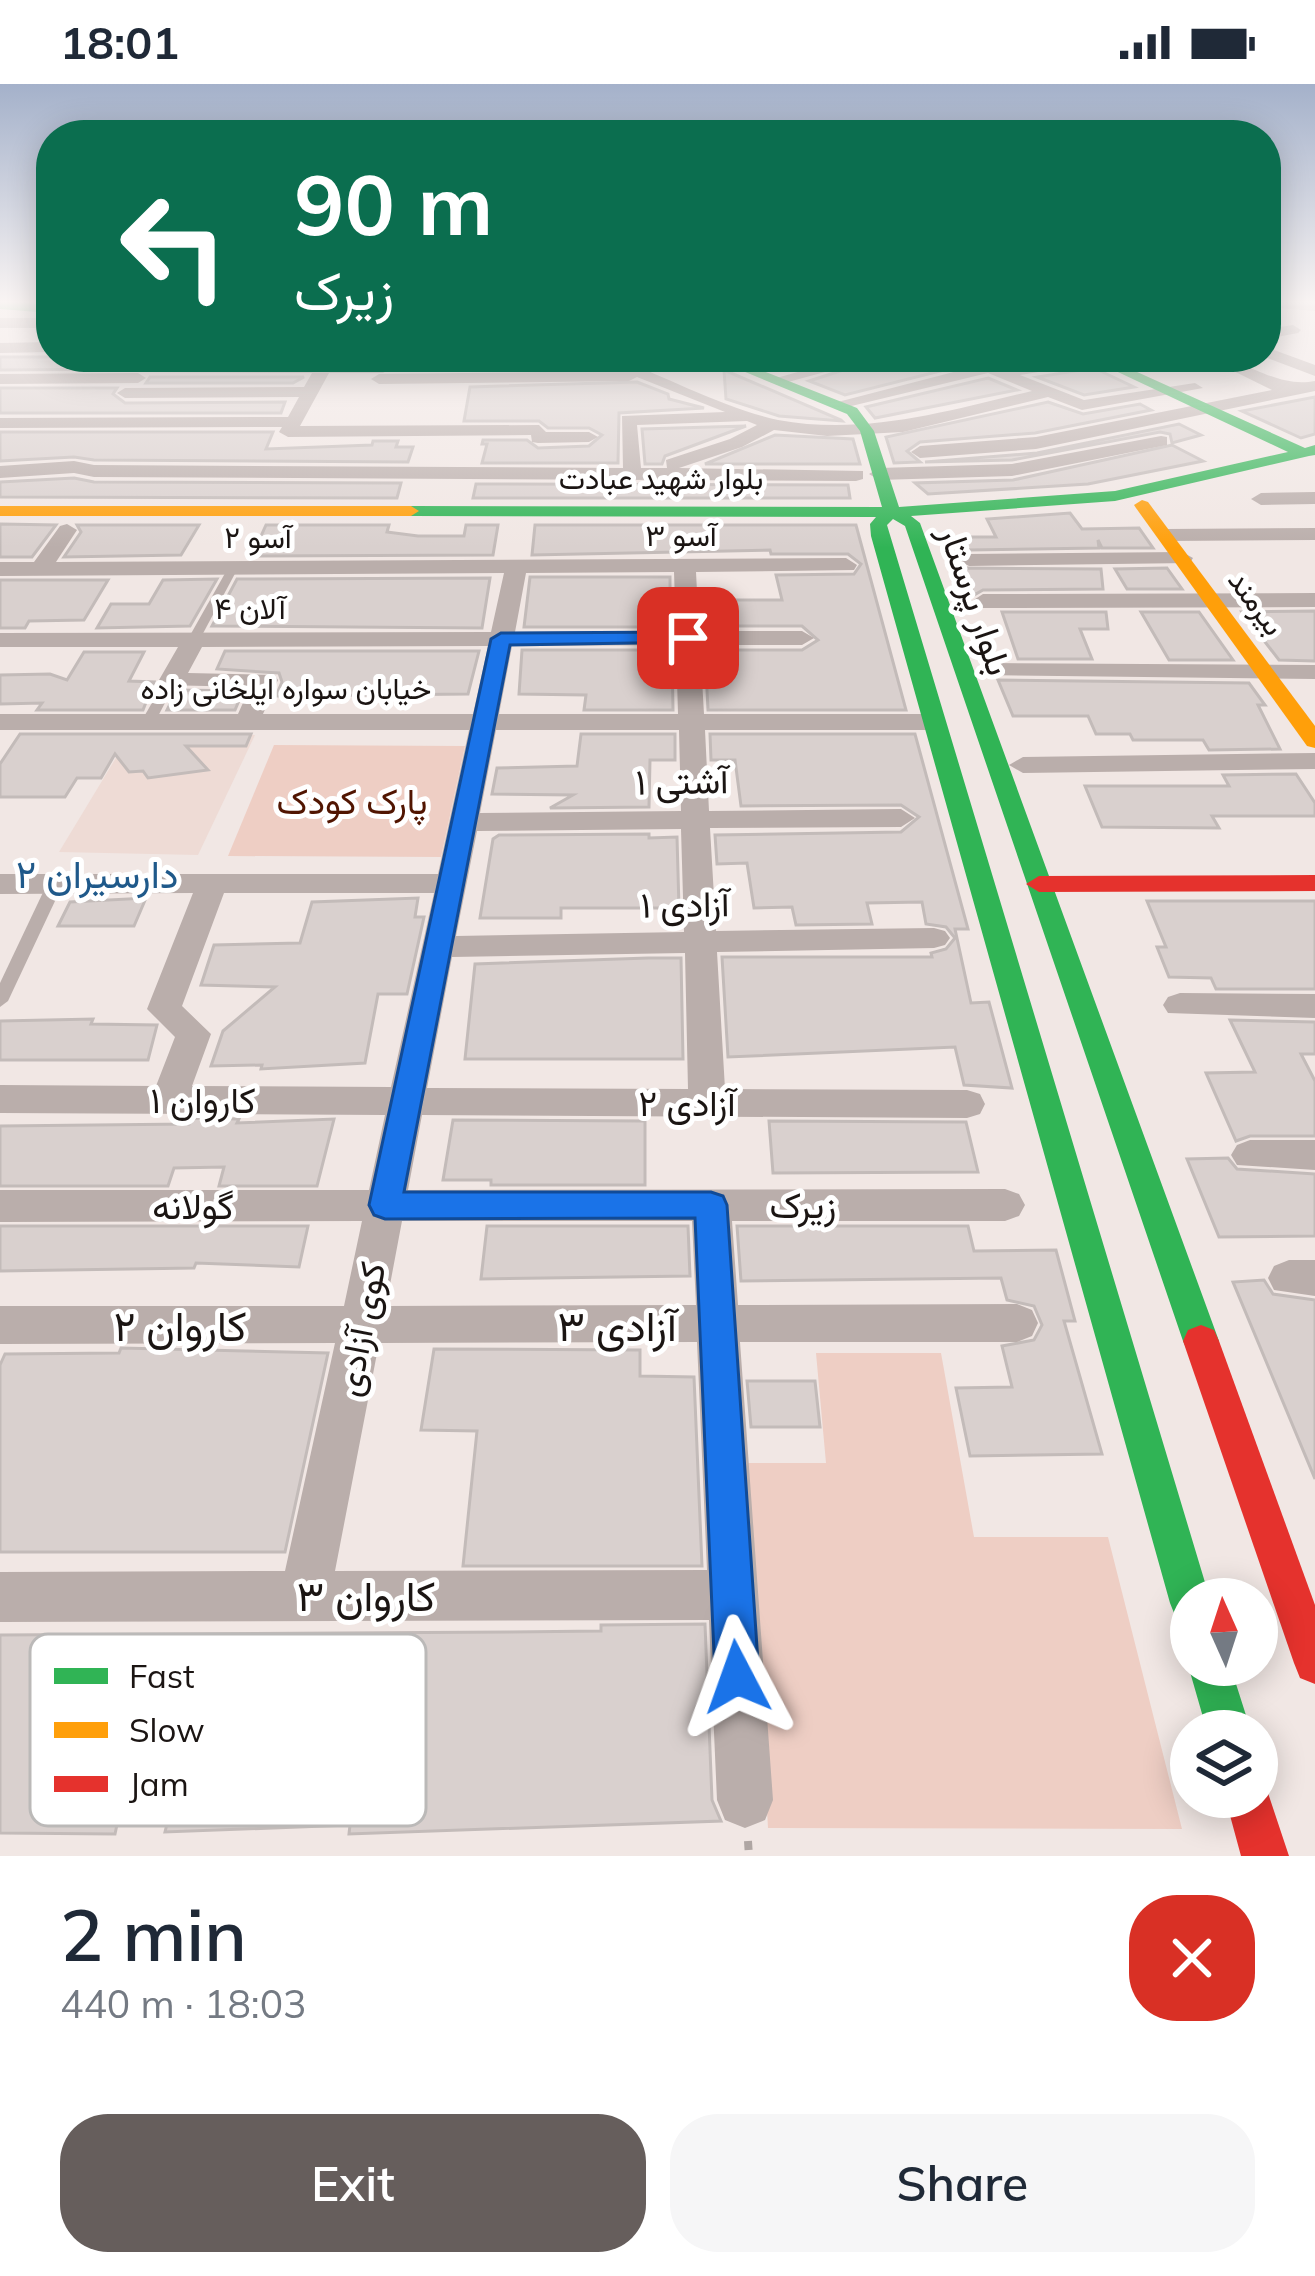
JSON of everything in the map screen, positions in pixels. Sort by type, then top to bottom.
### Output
[{"type":"main road","points":[[784,383],[809,392],[862,442],[894,520]]},
{"type":"main road","points":[[1140,383],[1311,456]]},
{"type":"main road","name":"بلوار شهید عبادت","points":[[0,523],[894,520],[1142,505],[1311,456]]},
{"type":"main road","name":"بلوار شهید عبادت","points":[[0,512],[406,510],[894,520],[1115,496],[1311,456]]},
{"type":"main road","name":"بیرمند","points":[[1142,505],[1315,741]]},
{"type":"main road","name":"بلوار پرستار","points":[[894,520],[932,722],[1184,1578]]},
{"type":"main road","name":"بلوار پرستار","points":[[894,520],[1039,884],[1315,1664]]},
{"type":"main road","points":[[1039,884],[1315,883]]},
{"type":"main road","points":[[1254,1818],[1265,1856]]},
{"type":"street","points":[[0,404],[22,383]]},
{"type":"street","points":[[112,413],[133,383]]},
{"type":"street","points":[[159,383],[217,392],[309,392]]},
{"type":"street","points":[[314,383],[288,432],[434,421],[539,428],[590,437]]},
{"type":"street","points":[[379,383],[434,421]]},
{"type":"street","points":[[665,383],[763,420],[1012,470],[1161,441]]},
{"type":"street","points":[[809,392],[845,383]]},
{"type":"street","points":[[862,442],[971,383]]},
{"type":"street","points":[[1013,383],[1092,433]]},
{"type":"street","points":[[0,423],[132,422],[186,440],[418,470],[638,471],[862,442],[1066,383]]},
{"type":"street","points":[[1258,383],[1296,400],[1315,386]]},
{"type":"street","points":[[862,442],[1033,394],[1082,405],[1168,392],[1265,387]]},
{"type":"street","points":[[920,452],[1000,448],[1092,433],[1265,387]]},
{"type":"street","points":[[186,440],[217,392]]},
{"type":"street","points":[[660,398],[707,398]]},
{"type":"street","points":[[0,472],[100,463],[322,411]]},
{"type":"street","points":[[638,471],[628,420],[763,420]]},
{"type":"street","points":[[638,471],[736,443],[763,420]]},
{"type":"street","points":[[406,510],[434,421]]},
{"type":"street","points":[[119,439],[132,422]]},
{"type":"street","points":[[535,474],[539,428]]},
{"type":"street","points":[[1288,534],[1261,499],[1315,498]]},
{"type":"street","points":[[41,568],[67,530]]},
{"type":"street","points":[[969,560],[1315,534]]},
{"type":"street","points":[[685,566],[707,1103]]},
{"type":"street","name":"آسو ۳","points":[[516,567],[846,566]]},
{"type":"street","name":"آسو ۲","points":[[0,568],[516,567]]},
{"type":"street","name":"کوی آزادی","points":[[305,1597],[516,567]]},
{"type":"street","points":[[982,601],[1315,600]]},
{"type":"street","name":"آلان ۴","points":[[0,640],[802,638]]},
{"type":"street","points":[[194,639],[171,680],[266,680],[247,722]]},
{"type":"street","points":[[991,670],[1315,672]]},
{"type":"street","name":"خیابان سواره ایلخانی زاده","points":[[0,722],[932,722]]},
{"type":"street","points":[[1022,765],[1315,761]]},
{"type":"street","name":"آشتی ۱","points":[[464,822],[901,818]]},
{"type":"street","points":[[0,884],[451,884]]},
{"type":"street","points":[[169,1100],[194,1034],[164,1010],[212,884]]},
{"type":"street","name":"آزادی ۱","points":[[438,947],[934,938]]},
{"type":"street","points":[[1180,1005],[1315,1006]]},
{"type":"street","name":"کاروان ۱","points":[[0,1099],[407,1101]]},
{"type":"street","name":"آزادی ۲","points":[[407,1101],[967,1104]]},
{"type":"street","points":[[1250,1155],[1315,1155]]},
{"type":"street","name":"زیرک","points":[[385,1205],[1005,1205]]},
{"type":"street","name":"گولانه","points":[[0,1206],[385,1205]]},
{"type":"street","points":[[711,1205],[745,1800]]},
{"type":"street","name":"آزادی ۳","points":[[361,1328],[1018,1323]]},
{"type":"street","name":"کاروان ۲","points":[[0,1325],[361,1328]]},
{"type":"street","name":"کاروان ۳","points":[[0,1597],[731,1595]]},
{"type":"lane","points":[[194,639],[233,568]]},
{"type":"lane","points":[[148,722],[171,680]]},
{"type":"lane","points":[[0,1001],[56,884]]},
{"type":"shaded area","points":[[131,733],[255,735],[198,855],[59,852]]},
{"type":"green space","name":"پارک کودک","points":[[274,745],[465,746],[441,857],[228,856]]},
{"type":"green space","points":[[816,1353],[941,1353],[974,1537],[1108,1537],[1170,1782],[1170,1818],[1179,1818],[1182,1829],[768,1828],[748,1463],[826,1463]]},
{"type":"building","points":[[639,383],[668,394],[669,399],[704,408],[619,413],[618,463],[482,463],[487,444],[483,440],[527,440],[538,448],[589,446],[602,435],[589,428],[548,428],[539,421],[464,421],[470,387]]},
{"type":"building","points":[[725,383],[753,383],[842,421],[779,416],[726,399]]},
{"type":"building","points":[[813,383],[894,383],[845,395]]},
{"type":"building","points":[[968,383],[999,383],[1017,390],[875,418],[866,407]]},
{"type":"building","points":[[1052,383],[1125,383],[1134,387],[1084,395]]},
{"type":"building","points":[[0,388],[117,388],[113,394],[125,403],[285,402],[281,413],[0,413]]},
{"type":"building","points":[[1315,397],[1315,434],[1301,438],[1242,411]]},
{"type":"building","points":[[1048,402],[1083,414],[1140,404],[1151,410],[1035,433],[920,442],[907,451],[920,462],[894,463],[886,437]]},
{"type":"building","points":[[1179,424],[1201,435],[1172,443],[1170,434],[1160,432],[1012,460],[925,462],[1037,453]]},
{"type":"building","points":[[746,426],[665,456],[662,464],[645,464],[642,429]]},
{"type":"building","points":[[0,432],[273,432],[266,449],[372,445],[373,441],[398,441],[396,447],[413,447],[408,462],[74,457],[0,461]]},
{"type":"building","points":[[775,435],[853,439],[860,464],[705,464]]},
{"type":"building","points":[[1172,445],[1203,461],[1088,484],[928,494],[915,483],[1013,480]]},
{"type":"building","points":[[74,478],[94,482],[401,483],[397,498],[0,497],[0,482]]},
{"type":"building","points":[[476,484],[848,485],[850,498],[473,498]]},
{"type":"building","points":[[1070,513],[1082,529],[1139,528],[1153,548],[1102,548],[1098,540],[1099,548],[969,550],[959,555],[952,537],[996,537],[987,519]]},
{"type":"building","points":[[0,524],[56,525],[32,557],[0,557]]},
{"type":"building","points":[[77,525],[199,525],[181,555],[64,557],[81,532]]},
{"type":"building","points":[[266,525],[389,525],[387,532],[464,536],[466,525],[498,525],[493,555],[252,556]]},
{"type":"building","points":[[535,525],[856,525],[906,710],[708,710],[705,650],[802,650],[818,640],[802,626],[725,626],[723,600],[782,600],[776,575],[854,574],[861,564],[848,554],[771,554],[770,550],[532,555]]},
{"type":"building","points":[[964,568],[1101,569],[1103,589],[983,590],[974,595]]},
{"type":"building","points":[[1167,568],[1182,589],[1127,589],[1115,569]]},
{"type":"building","points":[[530,577],[670,577],[670,589],[656,589],[656,627],[524,627]]},
{"type":"building","points":[[490,578],[482,628],[212,626],[237,579]]},
{"type":"building","points":[[217,579],[190,626],[97,628],[111,604],[149,604],[163,580]]},
{"type":"building","points":[[0,580],[108,580],[84,620],[29,621],[25,628],[0,628]]},
{"type":"building","points":[[1315,611],[1315,661],[1279,660],[1242,612]]},
{"type":"building","points":[[1002,612],[1106,612],[1108,629],[1080,629],[1092,659],[1018,659]]},
{"type":"building","points":[[1141,612],[1199,612],[1233,660],[1169,660]]},
{"type":"building","points":[[522,650],[672,650],[673,710],[584,710],[586,695],[519,694]]},
{"type":"building","points":[[225,651],[479,651],[468,694],[276,696],[282,682],[279,673],[217,669]]},
{"type":"building","points":[[84,652],[144,652],[129,681],[154,682],[143,710],[37,710],[42,703],[0,704],[0,675],[50,674],[67,680]]},
{"type":"building","points":[[998,680],[1249,683],[1265,705],[1258,705],[1280,749],[1209,750],[1203,740],[1133,740],[1130,734],[1096,734],[1088,716],[1013,716]]},
{"type":"building","points":[[177,690],[243,691],[235,710],[167,710]]},
{"type":"building","points":[[20,734],[251,734],[246,746],[186,746],[208,770],[148,778],[143,771],[129,772],[115,754],[101,778],[77,778],[65,797],[0,797],[0,764]]},
{"type":"building","points":[[581,734],[675,734],[675,760],[650,760],[649,807],[550,808],[573,795],[492,794],[497,768],[577,766]]},
{"type":"building","points":[[710,734],[915,734],[968,929],[955,929],[971,1003],[989,1002],[1012,1088],[964,1085],[955,1047],[728,1057],[722,957],[932,957],[931,953],[946,949],[955,938],[946,927],[926,924],[922,902],[867,903],[872,924],[796,925],[792,907],[754,908],[747,863],[717,864],[715,835],[901,832],[919,817],[901,805],[741,806],[735,760],[711,760]]},
{"type":"building","points":[[1296,774],[1315,803],[1315,816],[1212,816],[1219,828],[1102,827],[1085,786],[1229,786],[1223,775]]},
{"type":"building","points":[[649,834],[649,838],[677,837],[679,908],[561,908],[561,918],[480,918],[493,839],[499,835]]},
{"type":"building","points":[[146,898],[134,926],[58,926],[70,902]]},
{"type":"building","points":[[418,898],[415,917],[424,917],[407,994],[378,994],[365,1063],[261,1069],[262,1065],[211,1066],[223,1031],[275,987],[201,985],[214,945],[300,943],[312,902]]},
{"type":"building","points":[[1147,901],[1315,901],[1315,989],[1216,989],[1211,978],[1169,977],[1157,947],[1166,947]]},
{"type":"building","points":[[681,958],[683,1059],[465,1059],[475,964]]},
{"type":"building","points":[[93,1019],[91,1024],[157,1025],[148,1060],[0,1060],[0,1021]]},
{"type":"building","points":[[1230,1020],[1315,1022],[1315,1054],[1301,1054],[1315,1081],[1315,1136],[1250,1136],[1236,1141],[1206,1073],[1255,1072]]},
{"type":"building","points":[[191,1118],[239,1119],[237,1123],[334,1119],[317,1186],[219,1186],[224,1167],[174,1168],[168,1186],[0,1186],[0,1126],[189,1124]]},
{"type":"building","points":[[453,1120],[645,1121],[645,1185],[491,1185],[491,1180],[443,1180]]},
{"type":"building","points":[[769,1121],[966,1122],[978,1172],[773,1173]]},
{"type":"building","points":[[1228,1158],[1237,1169],[1315,1174],[1315,1236],[1219,1237],[1187,1159]]},
{"type":"building","points":[[0,1226],[308,1226],[299,1267],[196,1263],[194,1268],[0,1271]]},
{"type":"building","points":[[487,1226],[688,1226],[690,1276],[481,1279]]},
{"type":"building","points":[[737,1226],[968,1226],[974,1251],[1056,1250],[1075,1321],[1064,1321],[1102,1454],[970,1456],[956,1388],[1012,1387],[1002,1346],[1034,1340],[1042,1325],[1034,1306],[1007,1300],[1001,1278],[741,1281]]},
{"type":"building","points":[[1264,1280],[1273,1294],[1315,1300],[1315,1479],[1233,1282]]},
{"type":"building","points":[[121,1348],[328,1353],[285,1552],[0,1552],[0,1365],[5,1354],[119,1353]]},
{"type":"building","points":[[434,1349],[640,1350],[640,1376],[694,1377],[702,1566],[463,1566],[477,1431],[421,1430]]},
{"type":"building","points":[[747,1381],[815,1381],[820,1427],[751,1427]]},
{"type":"building","points":[[705,1624],[712,1800],[721,1821],[349,1834],[350,1826],[426,1826],[426,1634],[150,1634],[601,1631],[601,1625]]},
{"type":"building","points":[[0,1635],[30,1635],[30,1826],[117,1826],[115,1834],[0,1833]]},
{"type":"building","points":[[166,1826],[324,1826],[165,1832]]},
{"type":"traffic: fast","points":[[781,383],[852,411],[867,431],[892,512]]},
{"type":"traffic: fast","points":[[1149,383],[1304,453]]},
{"type":"traffic: fast","points":[[411,511],[892,512],[1115,496],[1315,450]]},
{"type":"traffic: fast","points":[[892,512],[912,523],[1201,1341]]},
{"type":"traffic: fast","points":[[892,512],[878,524],[880,536],[1184,1578]]},
{"type":"traffic: fast","points":[[1215,1686],[1223,1710]]},
{"type":"traffic: slow","points":[[1142,505],[1315,741]]},
{"type":"traffic: slow","points":[[0,511],[411,511]]},
{"type":"traffic: jam","points":[[1039,884],[1315,883]]},
{"type":"traffic: jam","points":[[1201,1341],[1315,1663]]},
{"type":"traffic: jam","points":[[1254,1818],[1265,1856]]},
{"type":"district","name":"دارسیران ۲","points":[[97,874]]},
{"type":"route","points":[[688,638],[501,639],[385,1205],[711,1205],[737,1677]]}]
